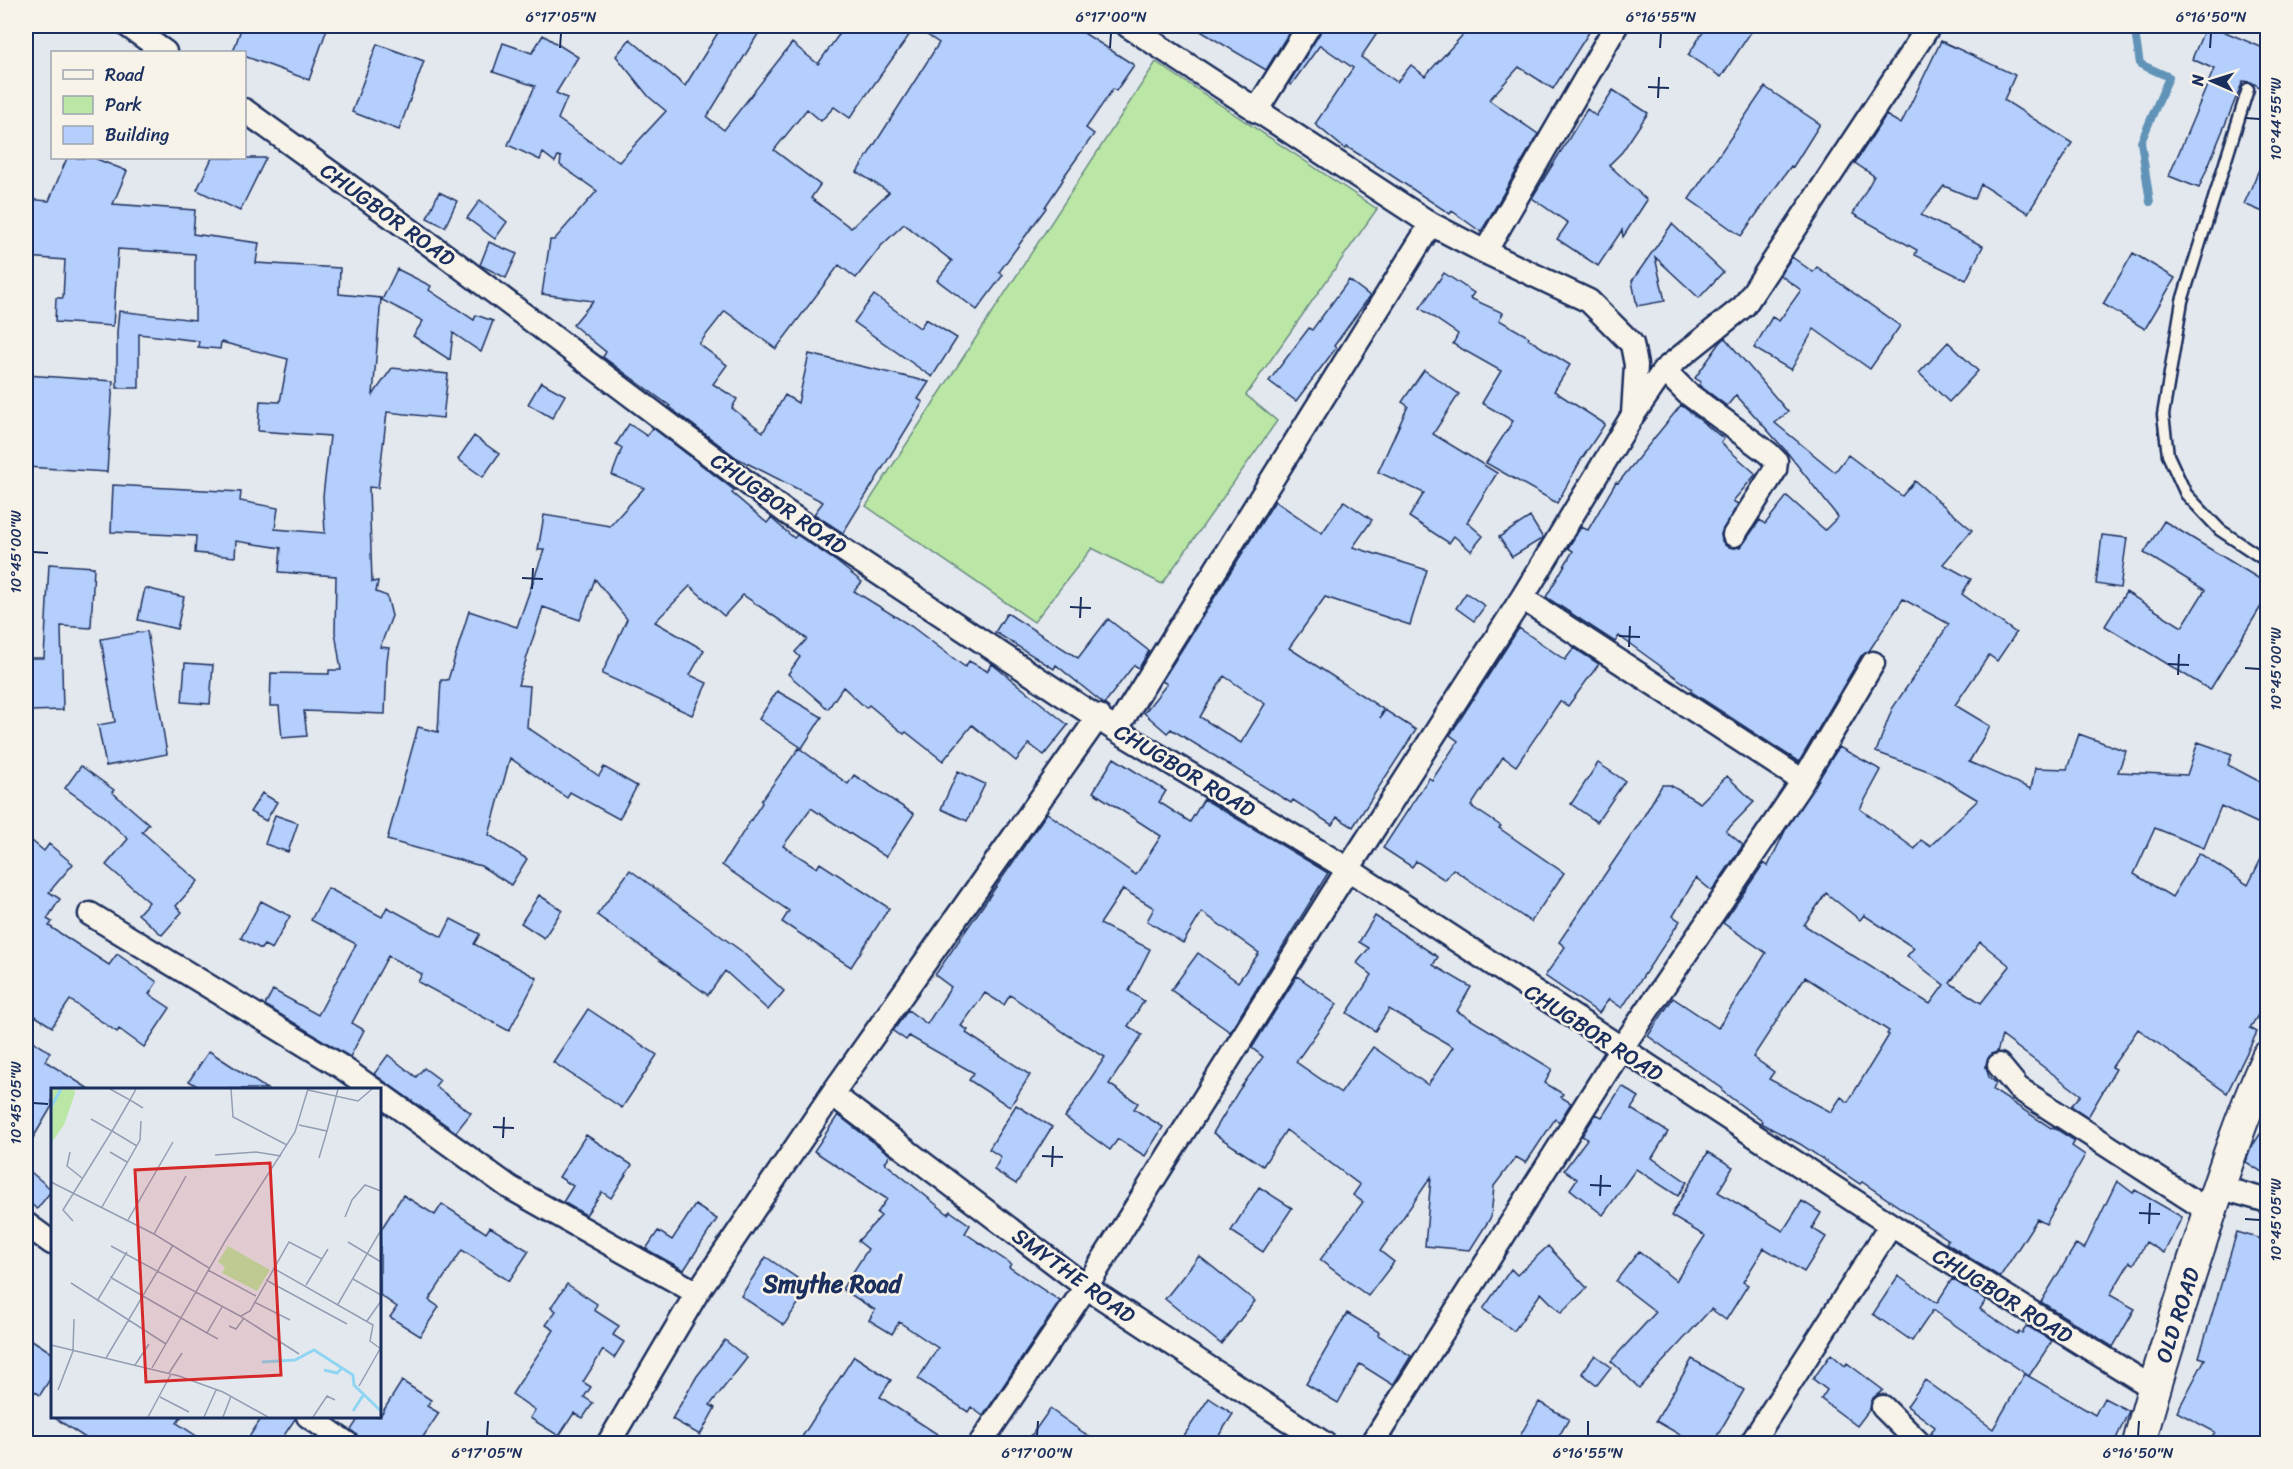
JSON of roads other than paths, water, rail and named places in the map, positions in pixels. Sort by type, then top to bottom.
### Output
[{"type":"street","points":[[128,26],[164,51]]},
{"type":"street","points":[[1256,111],[1309,26]]},
{"type":"street","points":[[1485,252],[1616,26]]},
{"type":"street","points":[[980,1443],[1086,1287],[1348,869],[1522,598],[1633,415],[1664,370],[1744,306],[1929,26]]},
{"type":"street","points":[[1134,27],[1256,111],[1431,224],[1589,301],[1632,345],[1636,364],[1633,415]]},
{"type":"street","name":"CHUGBOR ROAD","points":[[246,111],[459,266],[786,512],[1108,723],[1348,869],[1891,1225],[2153,1388]]},
{"type":"street","points":[[608,1443],[697,1293],[832,1094],[1108,723],[1431,224]]},
{"type":"street","points":[[1664,370],[1687,393],[1776,461],[1775,470],[1734,535]]},
{"type":"street","points":[[1522,598],[1803,781]]},
{"type":"street","points":[[1372,1443],[1621,1049],[1803,781],[1873,663]]},
{"type":"street","points":[[90,914],[330,1059],[373,1088]]},
{"type":"street","name":"OLD ROAD","points":[[2139,1443],[2153,1388],[2214,1200],[2246,1108],[2268,1057]]},
{"type":"street","points":[[1999,1065],[2018,1088],[2214,1200],[2268,1202]]},
{"type":"street","name":"SMYTHE ROAD","points":[[832,1094],[1086,1287],[1325,1443]]},
{"type":"street","points":[[381,1095],[509,1187],[697,1293]]},
{"type":"street","points":[[26,1224],[51,1242]]},
{"type":"street","points":[[1750,1443],[1891,1225]]},
{"type":"street","points":[[1883,1407],[1920,1443]]},
{"type":"street","points":[[311,1418],[348,1443]]},
{"type":"lane","points":[[2248,89],[2182,301],[2163,415],[2168,455],[2186,494],[2220,530],[2268,562]]},
{"type":"waterway","points":[[2134,26],[2140,64],[2169,77],[2141,142],[2150,202]]},
{"type":"district","name":"Smythe Road","points":[[832,1284]]}]
